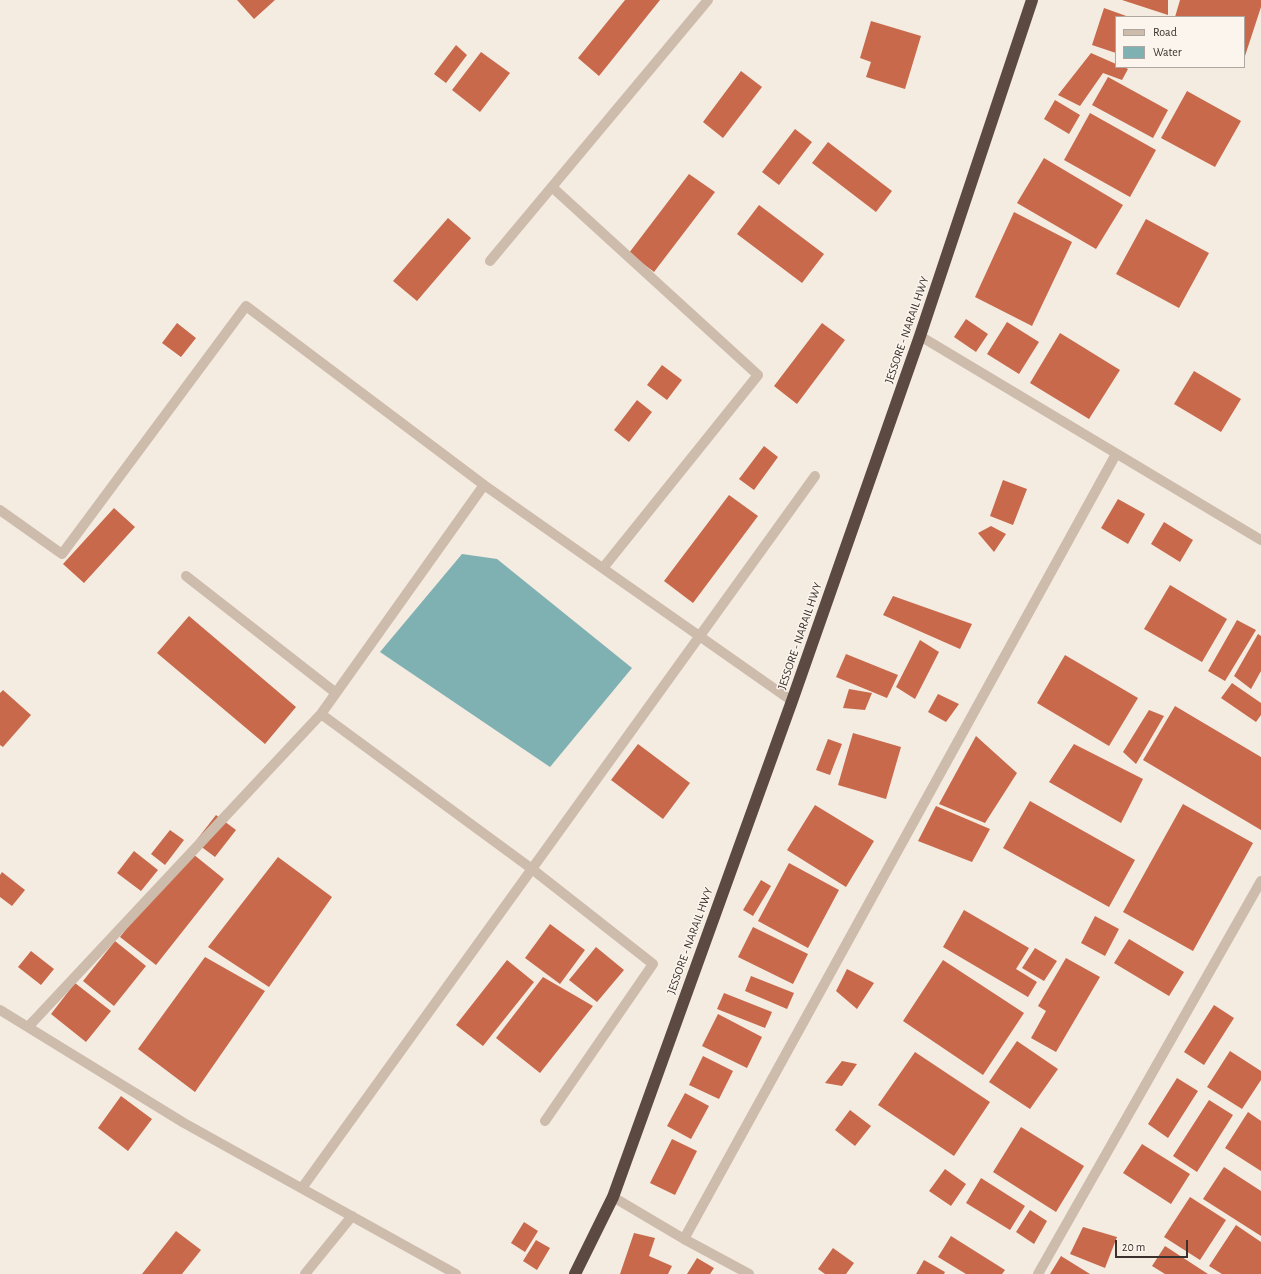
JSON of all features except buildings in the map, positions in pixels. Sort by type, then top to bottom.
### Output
[{"type":"highway","name":"JESSORE - NARAIL HWY","points":[[575,1274],[613,1197],[792,701],[920,336],[1032,0]]},
{"type":"street","points":[[490,261],[708,0]]},
{"type":"street","points":[[552,187],[758,375],[603,568]]},
{"type":"street","points":[[0,510],[62,554],[246,306],[484,485],[792,701]]},
{"type":"street","points":[[920,336],[1261,540]]},
{"type":"street","points":[[684,1239],[1116,454]]},
{"type":"street","points":[[302,1188],[815,476]]},
{"type":"street","points":[[28,1027],[321,714],[484,485]]},
{"type":"street","points":[[186,576],[336,693]]},
{"type":"street","points":[[321,714],[532,869],[652,964],[546,1122]]},
{"type":"street","points":[[1038,1274],[1261,881]]},
{"type":"street","points":[[0,1010],[184,1123],[456,1274]]},
{"type":"street","points":[[613,1197],[684,1239],[749,1274]]},
{"type":"street","points":[[305,1274],[352,1216]]},
{"type":"water","points":[[462,554],[497,559],[632,668],[550,767],[380,652]]}]
